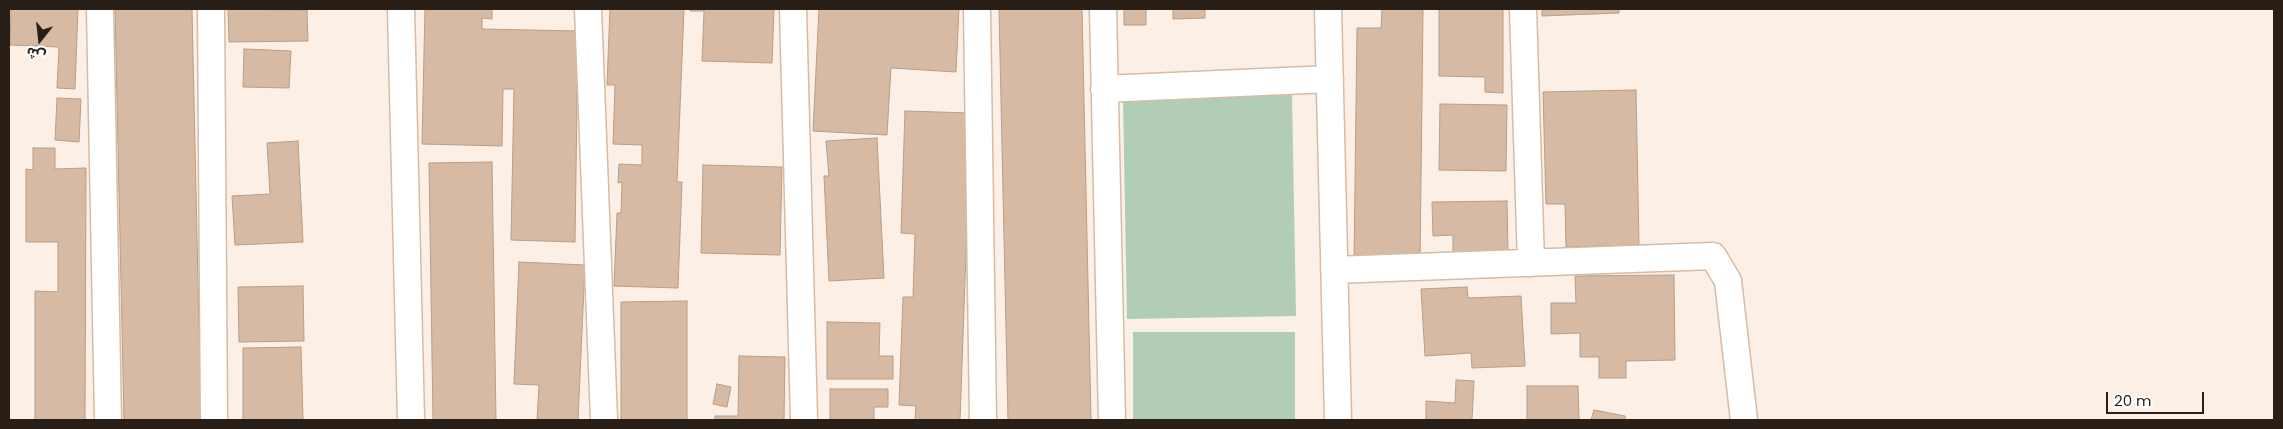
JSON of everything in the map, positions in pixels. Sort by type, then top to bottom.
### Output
[{"type":"street","points":[[100,9],[108,420]]},
{"type":"street","points":[[211,9],[214,420]]},
{"type":"street","points":[[401,9],[411,420]]},
{"type":"street","points":[[588,9],[604,420]]},
{"type":"street","points":[[793,9],[804,420]]},
{"type":"street","points":[[977,9],[983,420]]},
{"type":"street","points":[[1103,9],[1112,420]]},
{"type":"street","points":[[1328,9],[1338,420]]},
{"type":"street","points":[[1523,9],[1531,262]]},
{"type":"street","points":[[1104,89],[1330,79]]},
{"type":"street","points":[[1334,270],[1713,256],[1728,282],[1744,420]]},
{"type":"green space","points":[[1292,95],[1296,316],[1127,319],[1123,99]]},
{"type":"green space","points":[[1133,332],[1295,332],[1295,420],[1133,420]]},
{"type":"building","points":[[11,9],[78,9],[75,89],[57,88],[59,47],[10,45]]},
{"type":"building","points":[[115,9],[192,9],[201,420],[124,420]]},
{"type":"building","points":[[228,9],[307,10],[308,41],[229,42]]},
{"type":"building","points":[[425,9],[492,9],[492,19],[482,18],[482,29],[578,31],[575,242],[511,240],[514,89],[503,89],[502,146],[422,144]]},
{"type":"building","points":[[610,9],[684,9],[677,182],[682,182],[678,288],[614,286],[617,213],[621,213],[622,182],[618,183],[619,164],[642,165],[642,145],[613,144],[615,85],[607,85]]},
{"type":"building","points":[[691,9],[774,9],[772,63],[702,61],[704,11],[690,11]]},
{"type":"building","points":[[819,9],[959,9],[956,72],[891,68],[887,135],[813,131]]},
{"type":"building","points":[[999,9],[1082,9],[1091,420],[1008,420]]},
{"type":"building","points":[[1124,9],[1146,9],[1146,25],[1124,25]]},
{"type":"building","points":[[1173,9],[1205,9],[1205,18],[1173,19]]},
{"type":"building","points":[[1382,9],[1423,9],[1420,264],[1354,263],[1357,28],[1381,28]]},
{"type":"building","points":[[1439,9],[1503,9],[1503,93],[1485,92],[1485,77],[1439,76]]},
{"type":"building","points":[[1542,9],[1619,9],[1619,13],[1542,16]]},
{"type":"building","points":[[244,49],[291,51],[289,88],[243,87]]},
{"type":"building","points":[[1636,90],[1639,245],[1566,247],[1565,204],[1546,204],[1543,92]]},
{"type":"building","points":[[57,98],[81,99],[79,142],[55,140]]},
{"type":"building","points":[[1440,104],[1507,105],[1506,171],[1439,170]]},
{"type":"building","points":[[905,111],[971,113],[960,420],[915,420],[916,406],[899,405],[903,297],[913,297],[915,234],[901,233]]},
{"type":"building","points":[[877,138],[884,278],[829,281],[824,176],[829,176],[826,141]]},
{"type":"building","points":[[298,141],[303,242],[235,245],[232,196],[270,194],[267,143]]},
{"type":"building","points":[[33,148],[55,148],[55,169],[86,168],[85,420],[35,420],[35,291],[58,292],[58,242],[26,242],[26,169],[33,170]]},
{"type":"building","points":[[492,162],[496,420],[433,420],[429,163]]},
{"type":"building","points":[[703,165],[782,167],[780,255],[701,253]]},
{"type":"building","points":[[1507,201],[1508,251],[1453,252],[1453,235],[1433,236],[1432,202]]},
{"type":"building","points":[[519,262],[585,265],[578,420],[537,420],[539,385],[514,384]]},
{"type":"building","points":[[1674,275],[1675,360],[1626,361],[1626,378],[1599,378],[1599,357],[1580,357],[1580,333],[1551,334],[1551,303],[1576,303],[1575,276]]},
{"type":"building","points":[[303,286],[304,341],[239,342],[238,287]]},
{"type":"building","points":[[1467,287],[1468,298],[1521,296],[1525,366],[1472,368],[1471,353],[1425,356],[1421,289]]},
{"type":"building","points":[[687,301],[687,420],[621,420],[621,302]]},
{"type":"building","points":[[827,322],[880,323],[879,356],[893,356],[893,379],[827,379]]},
{"type":"building","points":[[301,347],[303,420],[243,420],[243,348]]},
{"type":"building","points":[[739,356],[785,357],[784,420],[715,420],[715,416],[738,416]]},
{"type":"building","points":[[1456,380],[1474,381],[1472,420],[1426,420],[1426,401],[1455,403]]},
{"type":"building","points":[[717,384],[731,387],[727,407],[713,404]]},
{"type":"building","points":[[1527,386],[1578,386],[1579,420],[1527,420]]},
{"type":"building","points":[[830,389],[888,389],[888,407],[874,407],[874,420],[830,420]]},
{"type":"building","points":[[1594,410],[1625,416],[1625,420],[1591,420]]}]
